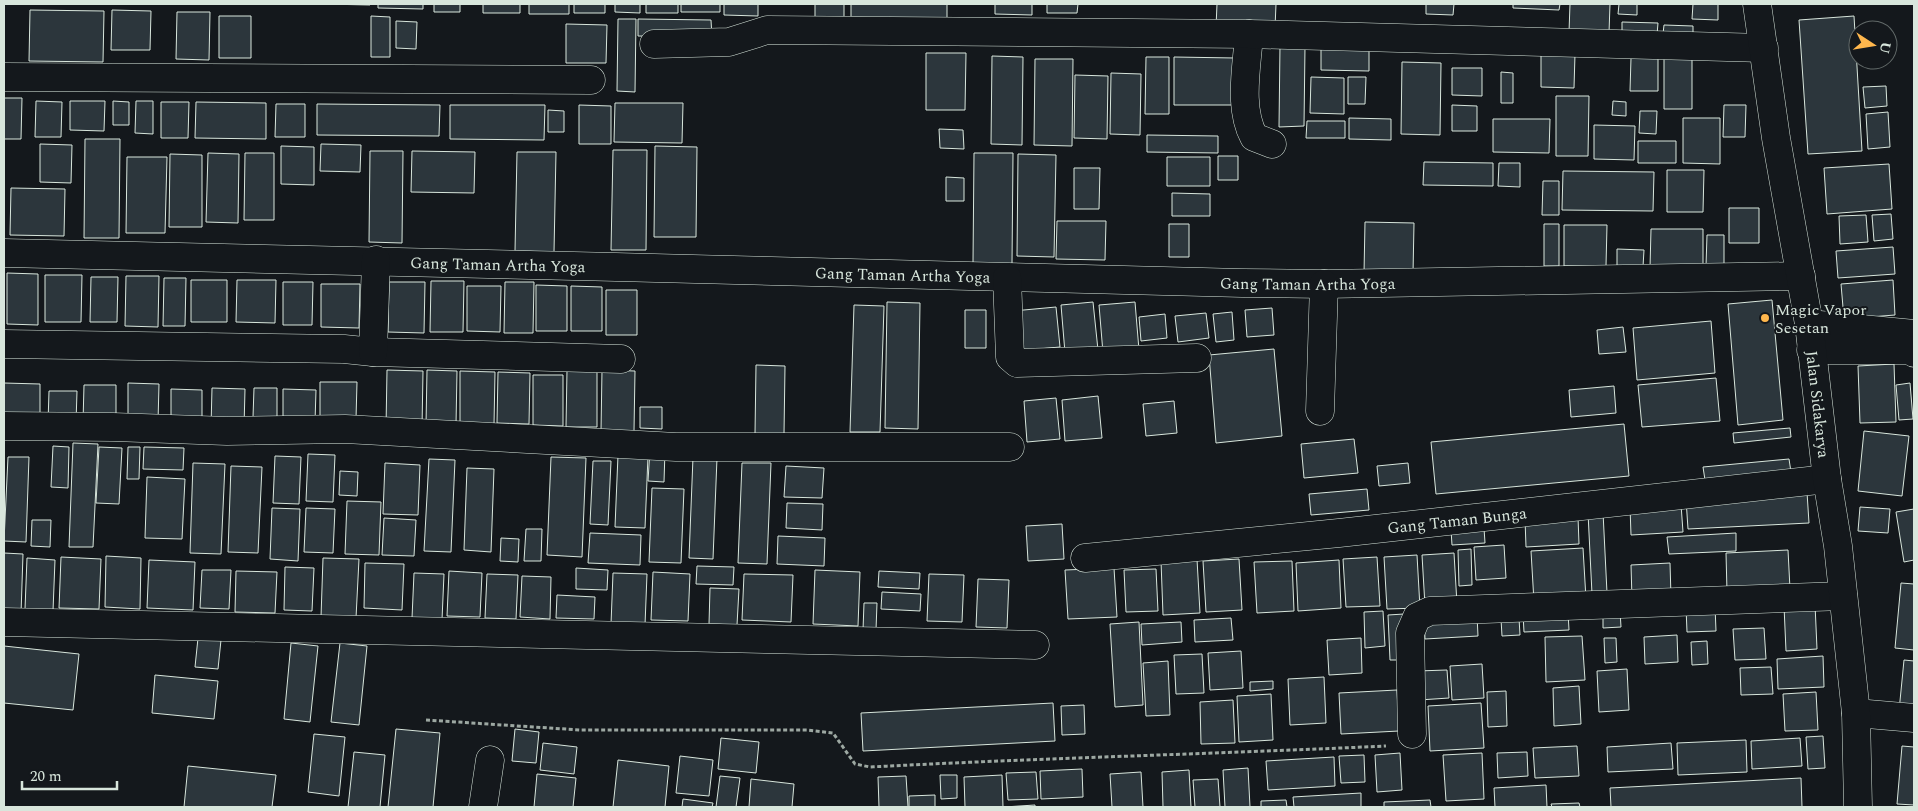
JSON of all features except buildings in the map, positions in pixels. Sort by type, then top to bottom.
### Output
[{"type":"street","name":"Jalan Sidakarya","points":[[1757,4],[1776,138],[1802,276],[1810,337],[1856,713],[1859,798]]},
{"type":"street","points":[[654,44],[729,42],[768,30],[1249,34],[1764,48]]},
{"type":"street","points":[[1249,34],[1245,108],[1247,124],[1254,137],[1272,144]]},
{"type":"street","points":[[4,77],[591,80]]},
{"type":"street","name":"Gang Taman Artha Yoga","points":[[4,253],[376,260],[696,271],[1324,284],[1802,276]]},
{"type":"street","points":[[373,352],[376,260]]},
{"type":"street","points":[[1007,278],[1010,357],[1017,363],[1197,358]]},
{"type":"street","points":[[1320,410],[1324,284]]},
{"type":"street","points":[[1810,337],[1914,334]]},
{"type":"street","points":[[1810,337],[1910,350],[1914,353]]},
{"type":"street","points":[[4,344],[344,349],[373,352],[621,359]]},
{"type":"street","points":[[4,426],[227,431],[345,429],[676,446],[1010,447]]},
{"type":"street","name":"Gang Taman Bunga","points":[[1085,558],[1339,533],[1827,478]]},
{"type":"street","points":[[1412,734],[1410,633],[1416,617],[1430,612],[1843,596]]},
{"type":"street","points":[[4,622],[1035,645]]},
{"type":"street","points":[[1856,713],[1914,718]]},
{"type":"street","points":[[483,807],[490,760]]},
{"type":"path","points":[[426,720],[580,730],[808,730],[833,733],[855,764],[870,767],[1046,758],[1173,755],[1405,745],[1409,743],[1412,734]]},
{"type":"place","name":"Magic Vapor Sesetan","points":[[1765,318]]}]
